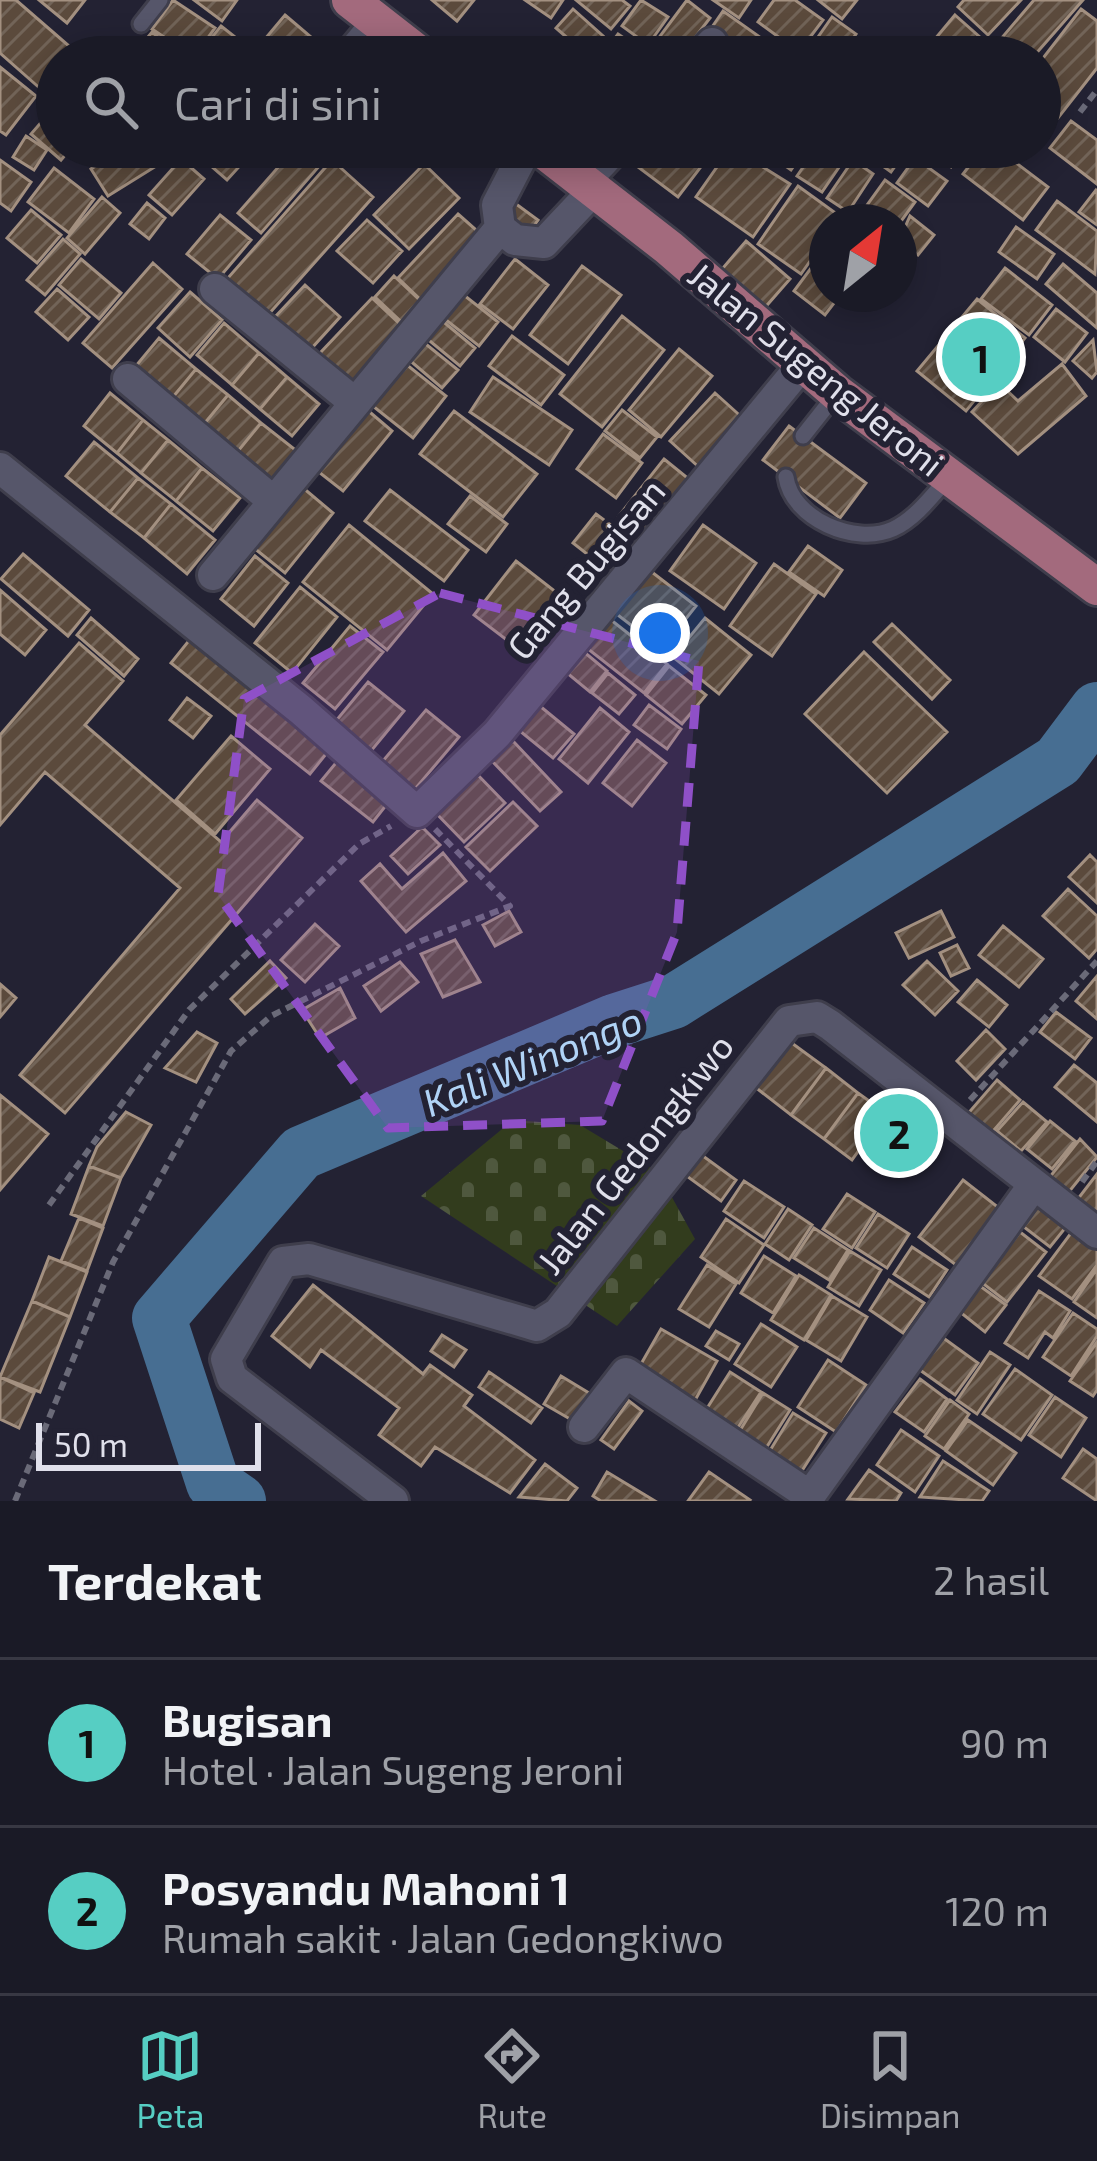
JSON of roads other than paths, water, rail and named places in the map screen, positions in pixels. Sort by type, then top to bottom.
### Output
[{"type":"main road","points":[[361,8],[396,36]]},
{"type":"main road","name":"Jalan Sugeng Jeroni","points":[[566,168],[837,393],[1097,587]]},
{"type":"street","points":[[516,168],[497,205],[500,228],[515,239],[544,243],[602,168]]},
{"type":"street","points":[[213,575],[500,228]]},
{"type":"street","points":[[214,289],[353,402]]},
{"type":"street","name":"Gang Bugisan","points":[[0,468],[301,710],[416,812],[497,734],[802,365]]},
{"type":"street","points":[[128,379],[272,500]]},
{"type":"street","name":"Jalan Gedongkiwo","points":[[393,1501],[232,1378],[226,1359],[283,1262],[309,1259],[537,1326],[558,1313],[780,1031],[804,1017],[830,1025],[1032,1187],[1097,1233]]},
{"type":"street","points":[[584,1427],[626,1373],[808,1499],[1032,1187]]},
{"type":"lane","points":[[141,24],[160,0]]},
{"type":"lane","points":[[348,36],[361,8]]},
{"type":"lane","points":[[803,436],[837,393]]},
{"type":"lane","points":[[786,478],[788,491],[803,509],[831,527],[860,533],[892,530],[922,508],[950,475]]},
{"type":"waterway","name":"Kali Winongo","points":[[239,1501],[213,1483],[159,1318],[301,1153],[614,1021],[673,1002],[1058,761],[1097,709]]},
{"type":"place","name":"Bugisan","points":[[981,357]]},
{"type":"place","name":"Posyandu Mahoni 1","points":[[899,1133]]}]
